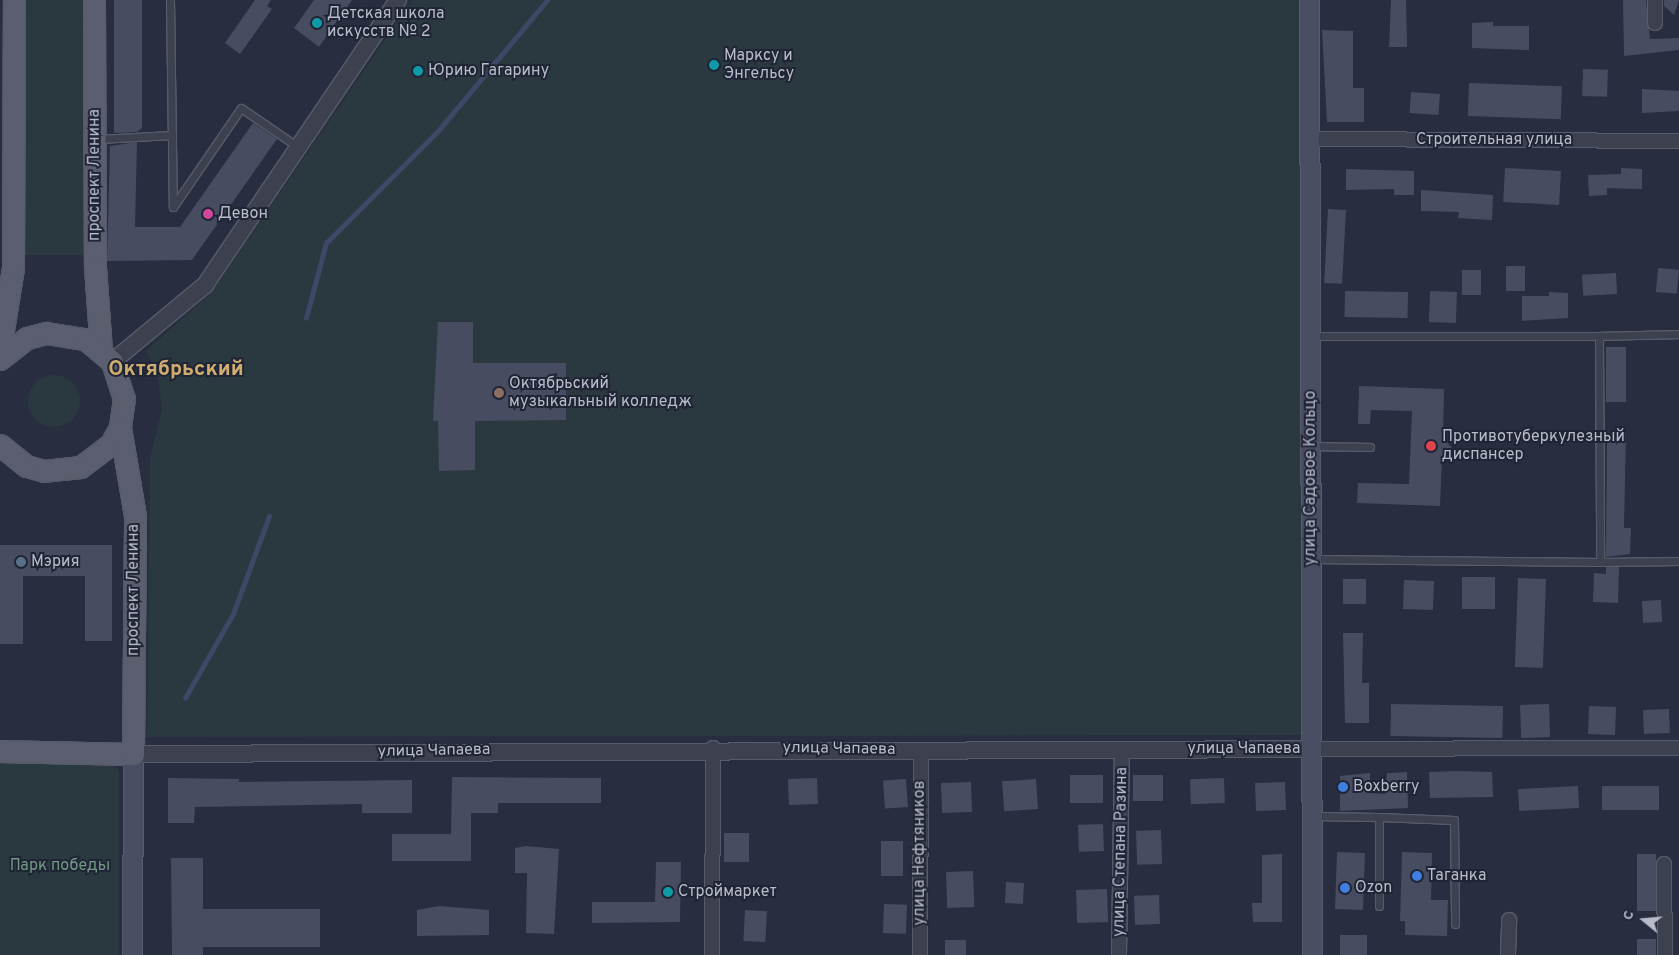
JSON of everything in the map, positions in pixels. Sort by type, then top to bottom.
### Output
[{"type":"main road","points":[[0,349],[13,268],[6,217],[14,0]]},
{"type":"main road","name":"проспект Ленина","points":[[94,0],[94,267],[107,356],[124,398],[120,427],[135,516],[133,754]]},
{"type":"main road","name":"улица Садовое Кольцо","points":[[1309,0],[1313,749],[1312,955]]},
{"type":"main road","points":[[0,359],[27,338],[46,332],[85,339],[107,356]]},
{"type":"main road","points":[[0,445],[26,466],[63,471],[97,457],[120,427]]},
{"type":"main road","name":"улица Чапаева","points":[[0,751],[133,754]]},
{"type":"main road","points":[[132,955],[133,754]]},
{"type":"street","points":[[107,356],[204,285],[398,0]]},
{"type":"street","points":[[1655,0],[1655,23]]},
{"type":"street","name":"Строительная улица","points":[[1309,139],[1679,141]]},
{"type":"street","points":[[712,955],[713,748]]},
{"type":"street","name":"улица Чапаева","points":[[133,754],[713,748],[921,750],[1679,748]]},
{"type":"street","name":"улица Степана Разина","points":[[1119,955],[1122,749]]},
{"type":"street","name":"улица Нефтяников","points":[[920,955],[921,750]]},
{"type":"street","points":[[1664,864],[1665,955]]},
{"type":"street","points":[[1508,955],[1509,920]]},
{"type":"lane","points":[[170,0],[173,207],[241,108],[299,147]]},
{"type":"lane","points":[[95,139],[172,135]]},
{"type":"lane","points":[[1310,336],[1599,336],[1679,334]]},
{"type":"lane","points":[[1599,336],[1600,562]]},
{"type":"lane","points":[[1311,446],[1370,446]]},
{"type":"lane","points":[[1312,559],[1679,561]]},
{"type":"lane","points":[[1313,816],[1454,820],[1455,924]]},
{"type":"lane","points":[[1379,817],[1379,906]]},
{"type":"green space","points":[[21,0],[92,0],[92,255],[21,255]]},
{"type":"green space","points":[[412,0],[1299,0],[1305,735],[147,737],[150,459],[162,409],[157,372],[146,351],[212,292]]},
{"type":"green space","points":[[54,375],[64,377],[72,383],[78,391],[80,401],[78,411],[72,419],[64,425],[54,427],[44,425],[36,419],[30,411],[28,401],[30,391],[36,383],[44,377]]},
{"type":"green space","name":"Парк победы","points":[[0,763],[109,763],[119,770],[119,955],[0,955]]},
{"type":"building","points":[[114,0],[142,0],[142,128],[137,132],[114,133]]},
{"type":"building","points":[[255,0],[271,0],[267,6],[272,9],[240,54],[225,43]]},
{"type":"building","name":"Детская школа искусств № 2","points":[[314,0],[352,0],[319,47],[294,28]]},
{"type":"building","points":[[1391,0],[1406,0],[1407,47],[1389,47]]},
{"type":"building","points":[[1623,0],[1646,0],[1650,39],[1679,38],[1679,50],[1624,56]]},
{"type":"building","points":[[1664,0],[1679,0],[1674,15],[1664,6]]},
{"type":"building","points":[[1493,22],[1493,26],[1529,26],[1529,50],[1472,48],[1472,23]]},
{"type":"building","points":[[1322,30],[1353,31],[1353,88],[1364,88],[1364,122],[1327,122]]},
{"type":"building","points":[[1583,69],[1608,70],[1607,97],[1582,96]]},
{"type":"building","points":[[1469,83],[1562,86],[1561,119],[1468,116]]},
{"type":"building","points":[[1642,89],[1679,91],[1679,111],[1642,113]]},
{"type":"building","points":[[1411,92],[1440,94],[1438,115],[1410,113]]},
{"type":"building","points":[[253,123],[277,139],[192,260],[107,261],[110,146],[137,142],[135,227],[180,227]]},
{"type":"building","points":[[1505,168],[1561,171],[1559,205],[1503,202]]},
{"type":"building","points":[[1621,168],[1642,169],[1642,189],[1607,188],[1607,195],[1589,196],[1588,175],[1621,174]]},
{"type":"building","points":[[1346,169],[1414,171],[1414,195],[1394,195],[1394,189],[1346,190]]},
{"type":"building","points":[[1421,190],[1493,195],[1492,220],[1458,218],[1459,212],[1421,211]]},
{"type":"building","points":[[1328,209],[1346,210],[1342,284],[1324,283]]},
{"type":"building","points":[[1506,266],[1525,266],[1525,291],[1506,291]]},
{"type":"building","points":[[1658,268],[1679,270],[1677,294],[1656,292]]},
{"type":"building","points":[[1462,270],[1481,270],[1481,295],[1462,295]]},
{"type":"building","points":[[1616,273],[1617,294],[1583,296],[1582,275]]},
{"type":"building","points":[[1345,291],[1408,292],[1408,318],[1345,317]]},
{"type":"building","points":[[1430,291],[1457,292],[1456,323],[1429,322]]},
{"type":"building","points":[[1549,292],[1568,293],[1568,318],[1522,321],[1522,296],[1549,296]]},
{"type":"building","name":"Октябрьский музыкальный колледж","points":[[438,322],[473,322],[473,363],[566,363],[566,420],[475,421],[475,470],[439,471],[438,421],[433,421]]},
{"type":"building","points":[[1606,347],[1626,347],[1626,402],[1606,402]]},
{"type":"building","name":"Противотуберкулезный диспансер","points":[[1359,386],[1444,389],[1443,437],[1452,448],[1442,459],[1440,506],[1357,503],[1358,483],[1409,484],[1412,411],[1371,410],[1370,424],[1358,424]]},
{"type":"building","points":[[1626,433],[1624,528],[1631,528],[1630,554],[1606,557],[1607,434]]},
{"type":"building","points":[[0,545],[112,545],[112,641],[85,641],[85,576],[23,576],[23,644],[0,644]]},
{"type":"building","points":[[1606,567],[1619,567],[1618,603],[1593,602],[1594,573],[1606,574]]},
{"type":"building","points":[[1462,577],[1495,577],[1495,609],[1462,609]]},
{"type":"building","points":[[1518,578],[1546,579],[1543,668],[1515,667]]},
{"type":"building","points":[[1343,579],[1366,579],[1366,604],[1343,604]]},
{"type":"building","points":[[1404,580],[1434,581],[1433,610],[1403,609]]},
{"type":"building","points":[[1661,600],[1662,622],[1643,623],[1642,601]]},
{"type":"building","points":[[1343,633],[1363,633],[1362,683],[1369,683],[1369,723],[1345,723]]},
{"type":"building","points":[[1391,704],[1503,706],[1502,738],[1390,736]]},
{"type":"building","points":[[1549,704],[1550,737],[1521,738],[1520,705]]},
{"type":"building","points":[[1589,706],[1616,707],[1615,735],[1588,734]]},
{"type":"building","points":[[1669,709],[1670,733],[1644,734],[1643,710]]},
{"type":"building","points":[[1407,772],[1408,808],[1340,811],[1340,776],[1370,773],[1370,793],[1385,794],[1387,773]]},
{"type":"building","points":[[1429,772],[1492,772],[1493,797],[1430,798]]},
{"type":"building","points":[[1070,775],[1103,775],[1103,803],[1070,803]]},
{"type":"building","points":[[1133,775],[1163,775],[1163,801],[1133,801]]},
{"type":"building","points":[[452,777],[601,778],[601,803],[498,803],[498,813],[471,813],[471,861],[392,861],[392,834],[451,834]]},
{"type":"building","points":[[168,778],[239,779],[239,782],[412,780],[412,813],[362,813],[362,804],[195,807],[194,823],[168,823]]},
{"type":"building","points":[[817,778],[818,804],[789,805],[788,779]]},
{"type":"building","points":[[1224,778],[1225,803],[1191,804],[1190,779]]},
{"type":"building","points":[[906,779],[908,807],[885,809],[883,781]]},
{"type":"building","points":[[1036,779],[1038,809],[1004,811],[1002,781]]},
{"type":"building","points":[[971,782],[972,812],[942,813],[941,783]]},
{"type":"building","points":[[1285,782],[1286,810],[1256,811],[1255,783]]},
{"type":"building","points":[[1578,786],[1579,808],[1519,811],[1518,789]]},
{"type":"building","points":[[1602,786],[1659,786],[1659,810],[1602,810]]},
{"type":"building","points":[[1103,824],[1104,851],[1079,852],[1078,825]]},
{"type":"building","points":[[1161,830],[1162,864],[1137,865],[1136,831]]},
{"type":"building","points":[[724,833],[749,833],[749,862],[724,862]]},
{"type":"building","points":[[881,841],[903,841],[903,876],[881,876]]},
{"type":"building","points":[[526,846],[559,849],[554,934],[526,933],[527,873],[515,873],[515,848]]},
{"type":"building","points":[[1337,852],[1365,853],[1363,910],[1335,909]]},
{"type":"building","name":"Таганка","points":[[1402,852],[1432,853],[1431,900],[1448,900],[1447,936],[1405,935],[1405,921],[1400,921]]},
{"type":"building","points":[[1282,854],[1282,922],[1253,922],[1252,903],[1262,903],[1262,855]]},
{"type":"building","points":[[1637,854],[1656,854],[1656,911],[1637,911]]},
{"type":"building","points":[[171,858],[203,858],[203,909],[320,909],[320,947],[203,947],[203,955],[172,955]]},
{"type":"building","points":[[656,862],[681,862],[680,922],[592,923],[592,902],[655,902]]},
{"type":"building","points":[[973,871],[974,907],[947,908],[946,872]]},
{"type":"building","points":[[1006,882],[1024,883],[1023,904],[1005,903]]},
{"type":"building","points":[[1107,889],[1108,922],[1077,923],[1076,890]]},
{"type":"building","points":[[1159,895],[1160,924],[1135,925],[1134,896]]},
{"type":"building","points":[[884,904],[907,905],[906,934],[883,933]]},
{"type":"building","points":[[439,906],[489,910],[489,935],[417,936],[417,910]]},
{"type":"building","points":[[745,910],[767,911],[765,942],[743,941]]},
{"type":"building","points":[[1340,935],[1367,935],[1367,955],[1340,955]]},
{"type":"building","points":[[1637,939],[1656,939],[1656,955],[1637,955]]},
{"type":"building","points":[[945,940],[966,940],[966,955],[945,955]]},
{"type":"waterway","points":[[306,318],[326,243],[438,131],[547,0]]},
{"type":"waterway","points":[[185,698],[233,614],[269,516]]},
{"type":"place","name":"Детская школа искусств № 2","points":[[317,23]]},
{"type":"place","name":"Марксу и Энгельсу","points":[[714,65]]},
{"type":"place","name":"Юрию Гагарину","points":[[418,71]]},
{"type":"place","name":"Девон","points":[[208,214]]},
{"type":"place","name":"Октябрьский музыкальный колледж","points":[[499,393]]},
{"type":"place","name":"Противотуберкулезный диспансер","points":[[1431,446]]},
{"type":"place","name":"Мэрия","points":[[21,562]]},
{"type":"place","name":"Boxberry","points":[[1343,787]]},
{"type":"place","name":"Таганка","points":[[1417,876]]},
{"type":"place","name":"Ozon","points":[[1345,888]]},
{"type":"place","name":"Строймаркет","points":[[668,892]]},
{"type":"district","name":"Октябрьский","points":[[176,370]]}]
